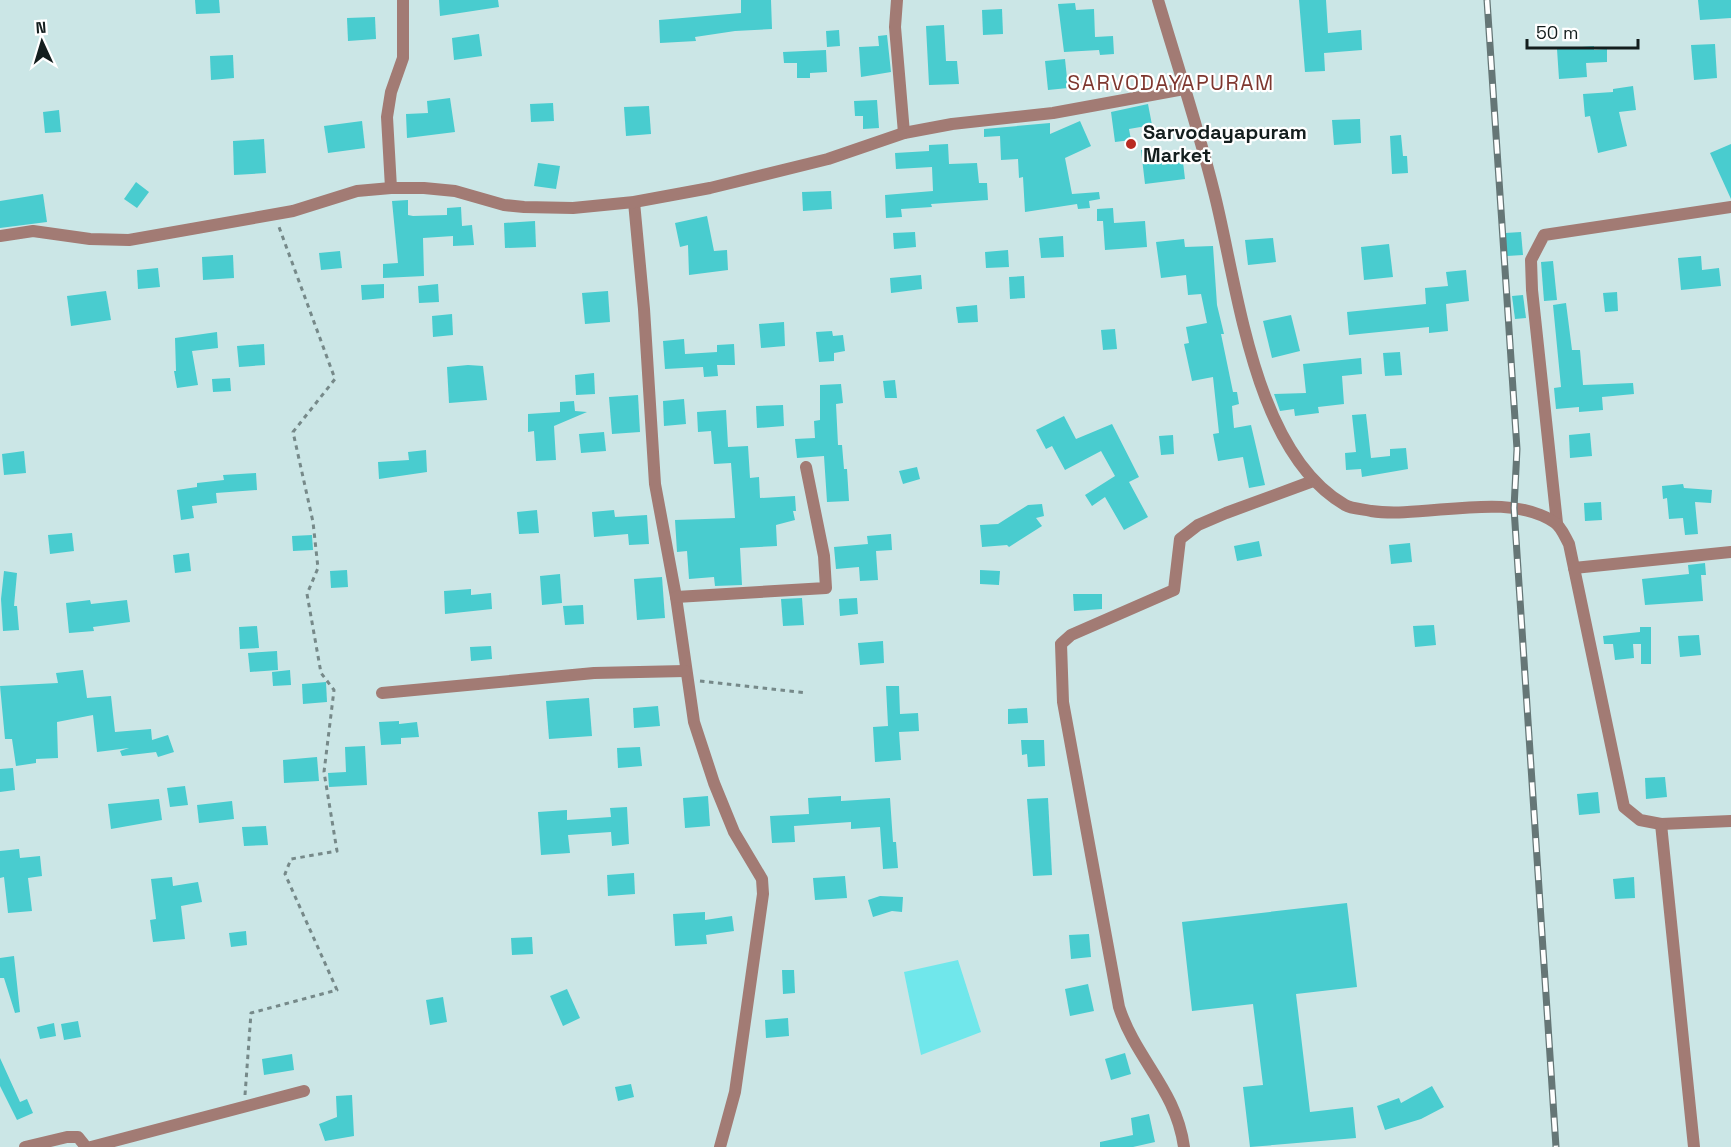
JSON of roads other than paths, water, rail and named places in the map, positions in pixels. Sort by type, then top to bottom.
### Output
[{"type":"street","points":[[391,188],[387,117],[391,92],[403,58],[403,0]]},
{"type":"street","points":[[897,0],[895,27],[904,133]]},
{"type":"street","points":[[1158,0],[1214,190],[1251,351],[1269,409],[1289,448],[1313,481],[1347,507],[1390,513],[1514,508],[1539,514],[1557,523]]},
{"type":"street","points":[[0,236],[33,231],[90,239],[129,240],[274,214],[357,191],[391,188],[455,191],[504,205],[525,207],[573,208],[634,202],[710,188],[828,159],[904,133],[952,124],[1053,113],[1184,88]]},
{"type":"street","points":[[634,202],[644,309],[655,484],[676,597],[693,722],[734,832],[762,879],[763,894],[735,1092],[720,1147]]},
{"type":"street","points":[[1731,207],[1544,235],[1531,260],[1532,290],[1557,523],[1569,544],[1624,807],[1640,820],[1661,824],[1731,821]]},
{"type":"street","points":[[676,597],[826,588],[824,556],[807,467]]},
{"type":"street","points":[[1184,1147],[1174,1106],[1130,1035],[1119,1007],[1063,702],[1061,644],[1071,635],[1174,590],[1180,539],[1198,525],[1313,481]]},
{"type":"street","points":[[1574,568],[1731,552]]},
{"type":"street","points":[[382,693],[594,673],[686,675]]},
{"type":"street","points":[[1661,824],[1694,1147]]},
{"type":"street","points":[[92,1147],[304,1091]]},
{"type":"street","points":[[25,1147],[67,1137],[78,1137],[86,1147]]},
{"type":"railway","points":[[1487,0],[1517,449],[1514,508],[1556,1147]]},
{"type":"place","name":"Sarvodayapuram Market","points":[[1131,144]]},
{"type":"district","name":"SARVODAYAPURAM","points":[[1171,82]]}]
